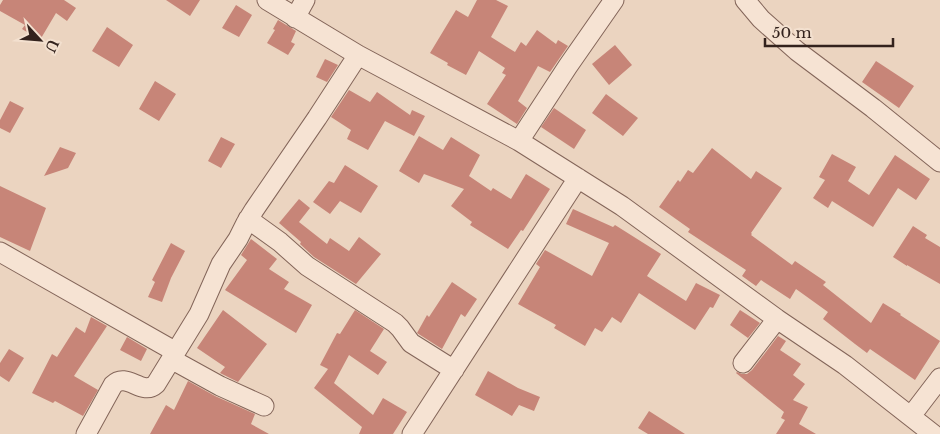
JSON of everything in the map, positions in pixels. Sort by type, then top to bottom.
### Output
[{"type":"street","points":[[267,0],[358,55],[519,141],[622,206],[777,319],[845,364],[933,434]]},
{"type":"street","points":[[295,18],[305,0]]},
{"type":"street","points":[[519,141],[614,0]]},
{"type":"street","points":[[745,0],[761,19],[797,51],[873,108],[940,162]]},
{"type":"street","points":[[86,434],[117,381],[121,380],[142,387],[152,387],[156,384],[199,314],[221,264],[238,239],[248,219],[358,55]]},
{"type":"street","points":[[412,434],[578,178]]},
{"type":"street","points":[[248,219],[280,242],[307,266],[395,323],[411,343],[454,370]]},
{"type":"street","points":[[0,252],[220,386],[264,406]]},
{"type":"street","points":[[743,363],[777,319]]},
{"type":"street","points":[[911,416],[940,378]]},
{"type":"building","points":[[3,0],[64,0],[76,8],[67,21],[56,13],[40,40],[22,29],[25,25],[0,11],[0,5]]},
{"type":"building","points":[[166,0],[200,0],[190,16]]},
{"type":"building","points":[[477,0],[496,0],[508,6],[491,37],[515,52],[521,42],[526,46],[537,30],[556,44],[558,40],[568,46],[550,72],[538,66],[518,101],[527,108],[517,124],[487,104],[506,75],[502,73],[505,68],[479,51],[466,75],[430,53],[456,10],[468,17]]},
{"type":"building","points":[[236,5],[252,15],[239,37],[222,28]]},
{"type":"building","points":[[278,20],[296,31],[291,42],[295,44],[288,55],[267,43],[275,30],[273,29]]},
{"type":"building","points":[[107,27],[133,45],[119,67],[92,51]]},
{"type":"building","points":[[615,45],[632,65],[609,85],[592,64]]},
{"type":"building","points":[[325,59],[338,65],[327,82],[316,77]]},
{"type":"building","points":[[876,61],[914,86],[899,108],[862,82]]},
{"type":"building","points":[[155,81],[176,94],[159,121],[139,109]]},
{"type":"building","points":[[349,90],[370,102],[377,92],[410,115],[412,110],[425,116],[414,136],[385,121],[368,150],[347,139],[351,130],[331,117]]},
{"type":"building","points":[[606,94],[638,118],[623,136],[592,113]]},
{"type":"building","points":[[10,101],[24,108],[10,133],[0,128],[0,120]]},
{"type":"building","points":[[554,108],[586,130],[574,149],[541,127]]},
{"type":"building","points":[[419,136],[443,150],[451,137],[480,155],[469,176],[491,191],[493,188],[511,199],[526,174],[550,189],[523,231],[521,230],[508,249],[470,225],[472,222],[451,206],[464,189],[424,174],[419,183],[399,171]]},
{"type":"building","points":[[221,137],[235,144],[221,168],[208,161]]},
{"type":"building","points":[[60,147],[76,153],[68,168],[44,176]]},
{"type":"building","points":[[712,148],[751,179],[756,171],[782,188],[751,235],[792,265],[795,261],[826,282],[823,285],[871,323],[883,303],[940,341],[915,380],[870,349],[867,353],[855,344],[823,319],[828,312],[796,289],[790,299],[761,280],[756,286],[742,276],[746,270],[688,232],[690,229],[659,207],[678,180],[680,182],[688,170],[693,173]]},
{"type":"building","points":[[832,154],[856,167],[848,181],[869,195],[895,155],[930,179],[916,200],[898,188],[873,227],[832,201],[828,208],[813,198],[825,180],[819,177]]},
{"type":"building","points":[[345,165],[378,186],[361,213],[340,201],[330,214],[313,202],[329,181],[334,183]]},
{"type":"building","points":[[0,186],[46,208],[30,251],[0,237]]},
{"type":"building","points":[[299,199],[310,208],[299,222],[327,244],[330,238],[349,251],[359,237],[381,254],[356,284],[314,257],[300,244],[301,242],[279,223]]},
{"type":"building","points":[[573,209],[613,227],[615,225],[661,254],[647,276],[686,301],[696,283],[720,295],[713,308],[710,307],[695,330],[639,293],[621,323],[612,317],[602,332],[595,328],[585,346],[554,328],[556,325],[518,304],[540,267],[536,264],[545,250],[592,276],[609,243],[566,224]]},
{"type":"building","points":[[913,226],[927,235],[925,238],[940,247],[940,284],[893,257]]},
{"type":"building","points":[[251,239],[277,259],[269,269],[289,282],[284,289],[312,305],[296,333],[225,290],[247,260],[241,255]]},
{"type":"building","points":[[171,243],[185,251],[171,278],[162,302],[148,297],[155,282],[152,280]]},
{"type":"building","points":[[452,282],[477,299],[465,317],[461,314],[442,349],[417,333],[427,315],[429,317]]},
{"type":"building","points":[[223,310],[267,344],[238,382],[220,373],[225,367],[197,348]]},
{"type":"building","points":[[355,310],[384,329],[370,351],[387,362],[378,375],[349,355],[334,383],[373,415],[383,398],[407,412],[393,434],[359,434],[362,427],[314,388],[328,369],[320,365],[337,333],[340,334]]},
{"type":"building","points":[[740,310],[760,323],[748,338],[730,325]]},
{"type":"building","points":[[91,317],[107,326],[74,376],[98,390],[83,416],[55,401],[53,403],[32,393],[52,354],[57,357],[76,327],[85,333]]},
{"type":"building","points":[[778,336],[786,341],[780,350],[801,364],[793,375],[805,384],[793,400],[808,407],[799,424],[816,434],[776,434],[785,420],[781,418],[784,412],[736,373],[747,374],[752,370]]},
{"type":"building","points":[[127,337],[147,349],[141,361],[120,350]]},
{"type":"building","points":[[9,349],[24,358],[9,382],[0,376],[0,363]]},
{"type":"building","points":[[488,371],[518,388],[540,397],[534,411],[519,405],[512,416],[475,395]]},
{"type":"building","points":[[188,381],[215,396],[255,414],[251,424],[269,434],[150,434],[166,405],[174,410]]},
{"type":"building","points":[[649,411],[685,434],[648,434],[638,428]]}]
